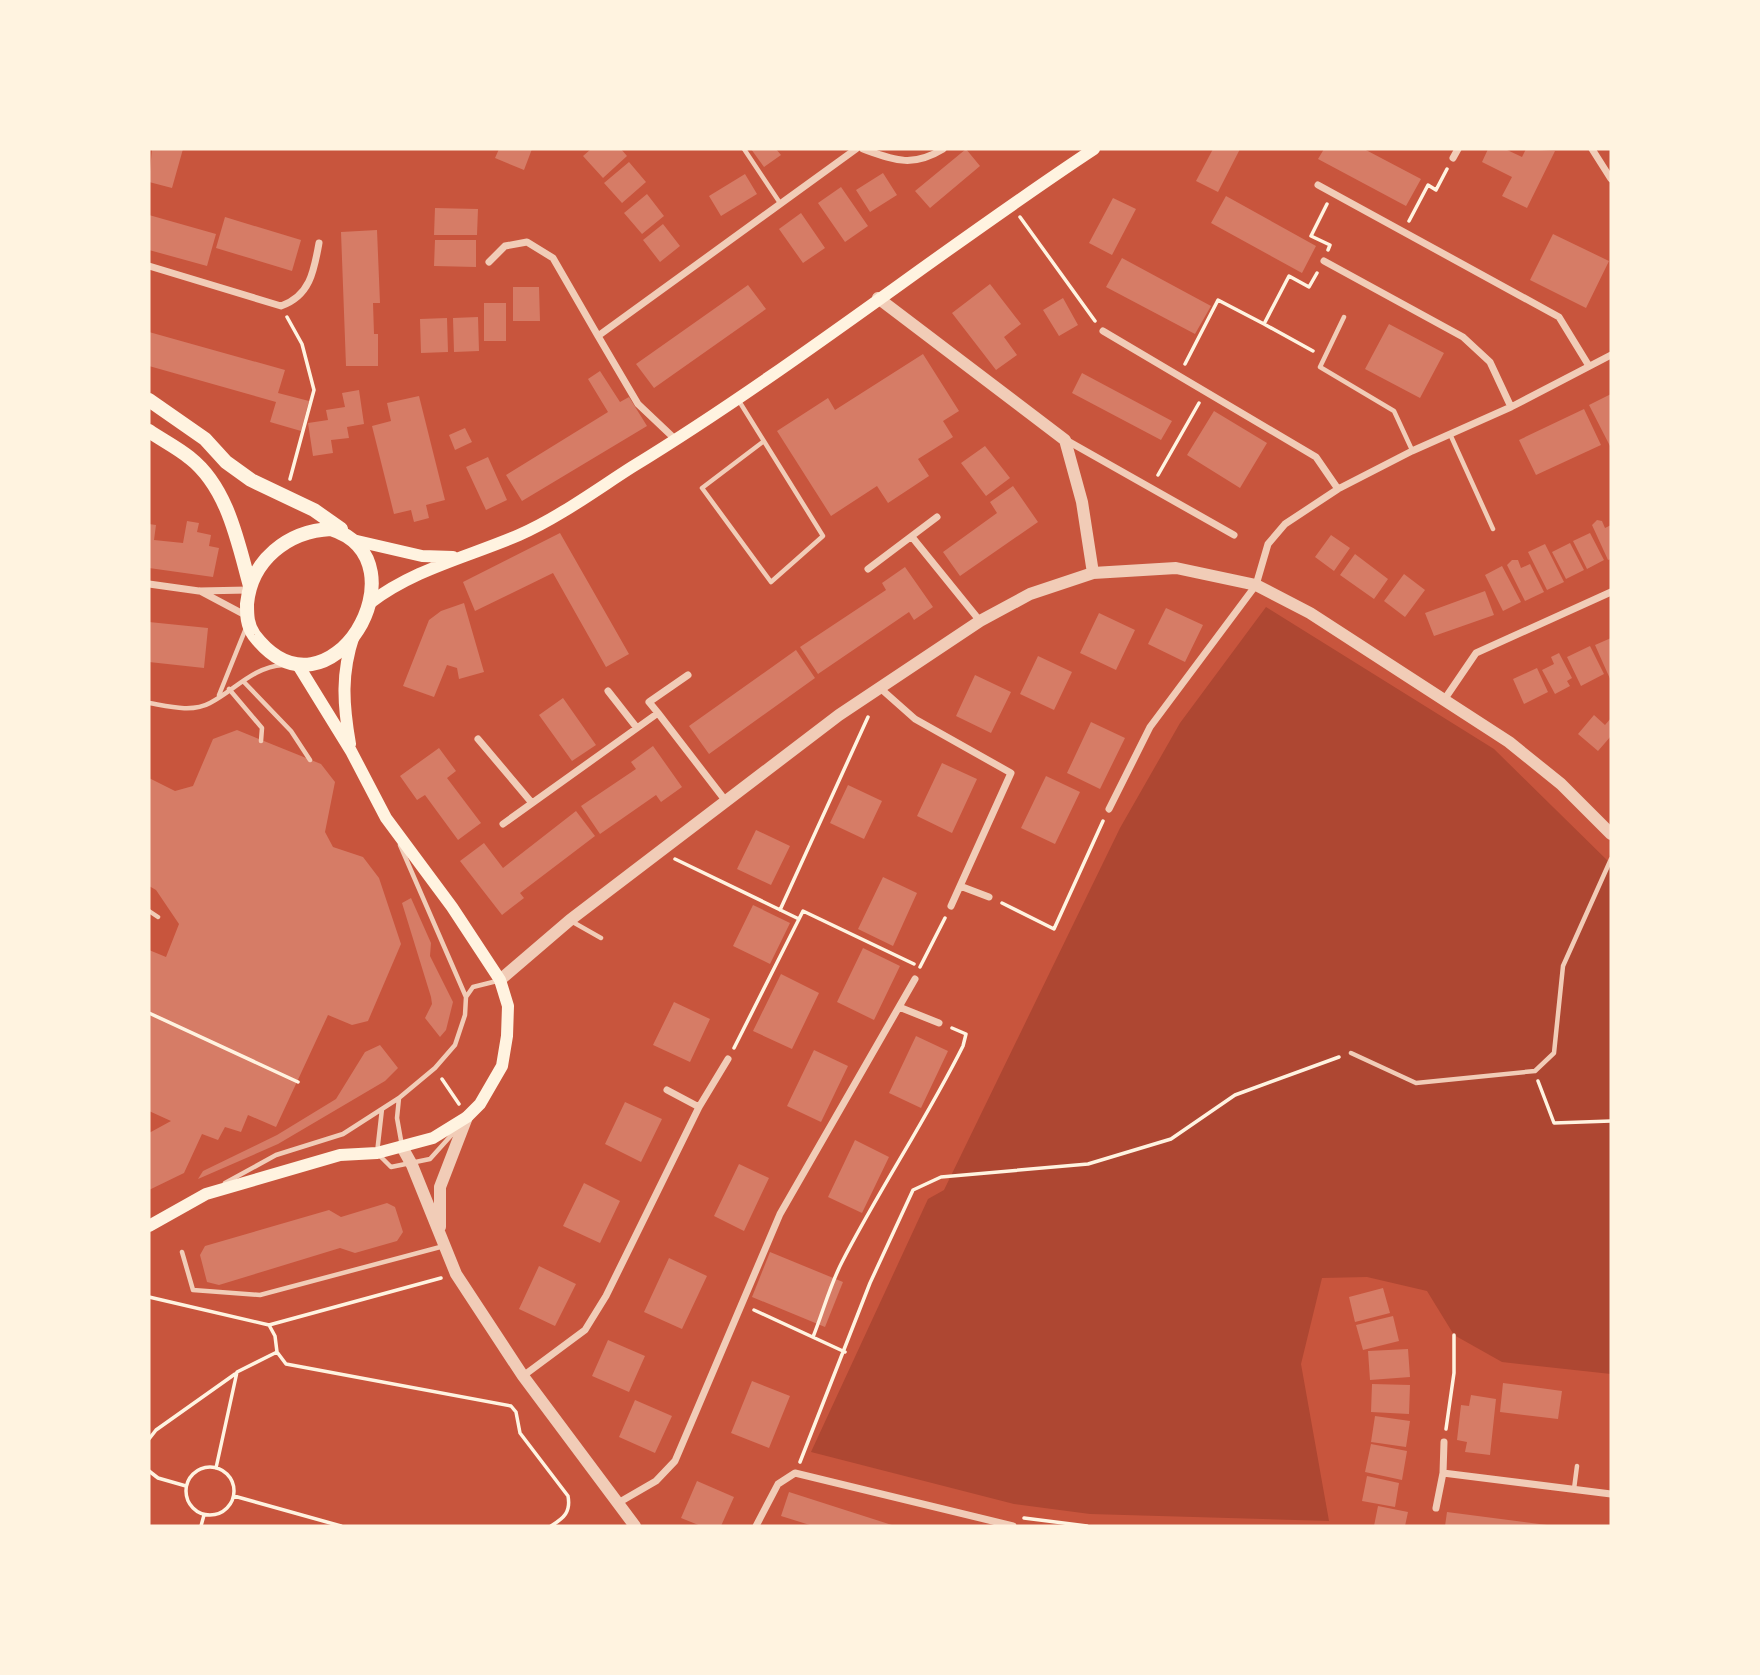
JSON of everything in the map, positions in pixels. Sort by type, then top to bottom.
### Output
[{"type":"main road","points":[[370,603],[401,582],[457,557],[521,534],[739,401],[878,298],[1094,149]]},
{"type":"main road","points":[[149,400],[205,439],[226,461],[251,480],[314,510],[352,538],[370,565],[370,603],[354,634],[346,660],[342,690],[351,751]]},
{"type":"main road","points":[[149,431],[192,459],[217,489],[233,527],[249,588],[247,619],[252,633],[273,654],[296,665],[314,666],[328,661],[354,634]]},
{"type":"main road","points":[[249,588],[267,557],[290,538],[313,530],[331,529],[352,538],[422,556],[457,557]]},
{"type":"main road","points":[[149,1226],[206,1194],[341,1155],[377,1153],[433,1138],[467,1117],[480,1104],[502,1066],[508,1036],[508,1006],[500,980],[452,907],[394,829],[351,751],[296,665]]},
{"type":"street","points":[[598,335],[856,149]]},
{"type":"street","points":[[863,149],[901,163],[932,155],[943,149]]},
{"type":"street","points":[[1454,158],[1458,149]]},
{"type":"street","points":[[1592,149],[1611,179]]},
{"type":"street","points":[[1318,185],[1559,317],[1589,366]]},
{"type":"street","points":[[489,262],[505,246],[527,242],[553,258],[638,404],[676,440]]},
{"type":"street","points":[[149,266],[281,306],[295,301],[312,279],[319,243]]},
{"type":"street","points":[[1324,261],[1463,337],[1490,362],[1511,407]]},
{"type":"street","points":[[878,298],[1065,440],[1234,535]]},
{"type":"street","points":[[1103,331],[1316,457],[1338,489]]},
{"type":"street","points":[[1109,809],[1150,727],[1256,585],[1268,544],[1285,524],[1338,489],[1412,451],[1511,407],[1611,355]]},
{"type":"street","points":[[1065,440],[1082,502],[1093,573]]},
{"type":"street","points":[[868,569],[937,517]]},
{"type":"street","points":[[912,537],[980,621]]},
{"type":"street","points":[[500,980],[570,920],[725,800],[880,688],[980,621],[1030,593],[1093,573],[1176,568],[1256,585],[1310,612],[1530,759],[1561,784],[1611,834]]},
{"type":"street","points":[[149,584],[199,591],[249,588]]},
{"type":"street","points":[[199,591],[247,619]]},
{"type":"street","points":[[1444,700],[1476,653],[1611,592]]},
{"type":"street","points":[[688,675],[649,702],[725,800]]},
{"type":"street","points":[[880,688],[915,719],[1011,773],[951,906]]},
{"type":"street","points":[[608,691],[637,728]]},
{"type":"street","points":[[503,824],[658,713]]},
{"type":"street","points":[[478,739],[532,803]]},
{"type":"street","points":[[960,886],[989,897]]},
{"type":"street","points":[[618,1503],[656,1480],[674,1461],[780,1214],[915,979]]},
{"type":"street","points":[[899,1007],[939,1023]]},
{"type":"street","points":[[523,1376],[585,1330],[606,1296],[699,1107],[728,1059]]},
{"type":"street","points":[[667,1090],[699,1107]]},
{"type":"street","points":[[442,1240],[440,1187],[467,1117]]},
{"type":"street","points":[[402,1147],[412,1165],[456,1274],[523,1376],[635,1526]]},
{"type":"street","points":[[1436,1508],[1443,1473],[1444,1441]]},
{"type":"street","points":[[1443,1473],[1611,1494]]},
{"type":"street","points":[[757,1526],[778,1484],[794,1474],[1013,1526]]},
{"type":"lane","points":[[744,149],[780,203]]},
{"type":"lane","points":[[1344,317],[1321,367],[1394,411],[1412,451]]},
{"type":"lane","points":[[739,401],[764,441],[823,536],[771,582],[702,488],[764,441]]},
{"type":"lane","points":[[1450,434],[1493,529]]},
{"type":"lane","points":[[219,695],[247,619]]},
{"type":"lane","points":[[149,703],[186,708],[210,703],[259,671],[296,665]]},
{"type":"lane","points":[[243,681],[291,731],[310,760]]},
{"type":"lane","points":[[225,682],[262,728],[261,741]]},
{"type":"lane","points":[[206,1194],[276,1155],[343,1134],[399,1098],[435,1068],[456,1045],[465,1015],[466,997],[394,829]]},
{"type":"lane","points":[[1351,1053],[1416,1083],[1535,1071],[1554,1053],[1563,966],[1611,859]]},
{"type":"lane","points":[[149,911],[158,917]]},
{"type":"lane","points":[[570,920],[601,938]]},
{"type":"lane","points":[[466,997],[473,987],[500,980]]},
{"type":"lane","points":[[399,1098],[397,1118],[402,1147]]},
{"type":"lane","points":[[382,1109],[377,1153],[391,1167],[412,1165],[430,1159],[467,1117]]},
{"type":"lane","points":[[182,1252],[193,1290],[260,1296],[442,1240]]},
{"type":"lane","points":[[1574,1490],[1577,1466]]},
{"type":"path","points":[[1404,232],[1429,185],[1436,190],[1454,158]]},
{"type":"path","points":[[1264,324],[1289,276],[1309,287],[1324,261],[1330,245],[1311,236],[1333,193]]},
{"type":"path","points":[[1011,204],[1103,331]]},
{"type":"path","points":[[1179,376],[1218,300],[1325,358]]},
{"type":"path","points":[[281,306],[302,344],[314,390],[283,497]]},
{"type":"path","points":[[1151,488],[1206,392]]},
{"type":"path","points":[[780,910],[880,688]]},
{"type":"path","points":[[989,897],[1054,929],[1109,809]]},
{"type":"path","points":[[659,851],[799,919]]},
{"type":"path","points":[[915,979],[951,906]]},
{"type":"path","points":[[728,1059],[803,911],[920,967]]},
{"type":"path","points":[[149,1013],[298,1082]]},
{"type":"path","points":[[813,1337],[841,1264],[907,1143],[929,1112],[963,1046],[966,1034],[939,1023]]},
{"type":"path","points":[[794,1474],[845,1352],[870,1283],[913,1190],[941,1177],[1088,1164],[1171,1139],[1235,1095],[1351,1053]]},
{"type":"path","points":[[435,1068],[467,1117]]},
{"type":"path","points":[[1535,1071],[1553,1123],[1611,1121]]},
{"type":"path","points":[[149,1297],[269,1325],[456,1274]]},
{"type":"path","points":[[740,1304],[845,1352]]},
{"type":"path","points":[[269,1325],[275,1336],[277,1352],[286,1364],[511,1406],[516,1412],[520,1433],[568,1496],[570,1505],[565,1517],[551,1526]]},
{"type":"path","points":[[1444,1441],[1454,1373],[1454,1335]]},
{"type":"path","points":[[149,1439],[156,1430],[237,1372],[277,1352]]},
{"type":"path","points":[[216,1468],[237,1372]]},
{"type":"path","points":[[216,1468],[228,1475],[234,1496],[226,1510],[204,1516],[187,1501],[186,1486],[200,1469],[216,1468]]},
{"type":"path","points":[[149,1471],[158,1478],[186,1486]]},
{"type":"path","points":[[234,1496],[341,1526]]},
{"type":"path","points":[[201,1526],[204,1516]]},
{"type":"shaded area","points":[[1266,607],[1494,749],[1611,864],[1611,1374],[1502,1362],[1454,1335],[1427,1291],[1367,1277],[1322,1278],[1301,1364],[1329,1521],[1090,1514],[1014,1504],[811,1452],[928,1199],[944,1190],[1120,828],[1180,723]]},
{"type":"building","points":[[152,149],[183,149],[172,188],[149,182]]},
{"type":"building","points":[[499,149],[532,149],[524,170],[495,158]]},
{"type":"building","points":[[591,149],[621,149],[627,156],[603,178],[583,156]]},
{"type":"building","points":[[751,149],[776,149],[781,155],[764,167]]},
{"type":"building","points":[[966,149],[980,166],[930,208],[915,191]]},
{"type":"building","points":[[1213,149],[1240,149],[1218,192],[1196,181]]},
{"type":"building","points":[[1324,149],[1364,149],[1421,179],[1406,206],[1318,159]]},
{"type":"building","points":[[1488,149],[1505,149],[1522,157],[1526,149],[1555,151],[1527,208],[1502,196],[1512,177],[1482,162]]},
{"type":"building","points":[[629,162],[646,182],[622,203],[604,183]]},
{"type":"building","points":[[883,173],[897,195],[870,212],[856,190]]},
{"type":"building","points":[[745,174],[757,194],[721,216],[709,196]]},
{"type":"building","points":[[841,187],[868,226],[845,242],[818,203]]},
{"type":"building","points":[[647,194],[664,216],[642,234],[624,213]]},
{"type":"building","points":[[1226,196],[1316,246],[1302,273],[1211,223]]},
{"type":"building","points":[[1113,198],[1136,209],[1112,255],[1089,243]]},
{"type":"building","points":[[435,208],[478,209],[477,235],[434,235]]},
{"type":"building","points":[[801,213],[825,248],[803,263],[779,229]]},
{"type":"building","points":[[149,215],[216,234],[207,266],[149,250]]},
{"type":"building","points":[[225,217],[301,240],[292,271],[216,248]]},
{"type":"building","points":[[663,224],[680,246],[660,262],[643,240]]},
{"type":"building","points":[[377,230],[380,303],[373,303],[374,334],[378,334],[378,366],[346,366],[341,232]]},
{"type":"building","points":[[1553,234],[1609,261],[1586,308],[1530,280]]},
{"type":"building","points":[[435,240],[476,240],[476,267],[434,266]]},
{"type":"building","points":[[1122,258],[1211,306],[1195,334],[1106,287]]},
{"type":"building","points":[[990,284],[1021,324],[1004,337],[1017,355],[996,370],[952,313]]},
{"type":"building","points":[[748,285],[766,309],[654,388],[636,364]]},
{"type":"building","points":[[513,287],[539,287],[540,321],[513,321]]},
{"type":"building","points":[[1063,298],[1078,325],[1059,336],[1043,310]]},
{"type":"building","points":[[484,303],[506,303],[506,341],[484,341]]},
{"type":"building","points":[[478,317],[479,351],[454,352],[453,318]]},
{"type":"building","points":[[447,318],[448,352],[421,353],[420,319]]},
{"type":"building","points":[[1389,324],[1444,353],[1420,398],[1365,369]]},
{"type":"building","points":[[149,332],[285,370],[278,393],[309,401],[301,431],[270,422],[276,402],[149,366]]},
{"type":"building","points":[[923,354],[959,411],[943,421],[953,437],[918,459],[929,476],[888,503],[877,486],[831,516],[777,431],[828,398],[835,410]]},
{"type":"building","points":[[600,371],[620,402],[629,397],[647,426],[522,501],[506,475],[608,412],[588,379]]},
{"type":"building","points":[[1082,373],[1172,421],[1161,440],[1072,393]]},
{"type":"building","points":[[359,390],[364,424],[347,427],[349,438],[331,440],[333,453],[313,456],[308,423],[328,420],[326,410],[345,407],[342,393]]},
{"type":"building","points":[[1611,394],[1611,448],[1589,405]]},
{"type":"building","points":[[419,396],[445,500],[426,505],[429,518],[414,522],[411,510],[394,514],[372,426],[391,421],[387,403]]},
{"type":"building","points":[[1584,409],[1601,445],[1536,475],[1519,440]]},
{"type":"building","points":[[1214,411],[1267,443],[1240,488],[1187,455]]},
{"type":"building","points":[[465,428],[472,442],[455,450],[449,435]]},
{"type":"building","points":[[985,446],[1010,478],[986,496],[961,463]]},
{"type":"building","points":[[488,457],[507,500],[486,510],[466,467]]},
{"type":"building","points":[[1013,486],[1038,522],[960,576],[943,552],[997,513],[990,502]]},
{"type":"building","points":[[1597,520],[1602,521],[1605,528],[1611,525],[1611,559],[1608,560],[1592,525]]},
{"type":"building","points":[[187,521],[199,523],[197,532],[211,535],[209,546],[219,548],[213,577],[149,568],[149,524],[156,525],[154,540],[183,543]]},
{"type":"building","points":[[560,533],[629,654],[606,667],[553,573],[475,611],[463,582]]},
{"type":"building","points":[[1590,533],[1604,560],[1587,569],[1573,541]]},
{"type":"building","points":[[1331,535],[1350,548],[1334,571],[1315,557]]},
{"type":"building","points":[[1570,543],[1584,570],[1566,579],[1552,552]]},
{"type":"building","points":[[1545,544],[1564,582],[1547,590],[1528,552]]},
{"type":"building","points":[[1355,554],[1388,579],[1374,599],[1340,575]]},
{"type":"building","points":[[1512,560],[1518,560],[1521,568],[1530,564],[1544,592],[1525,601],[1507,565]]},
{"type":"building","points":[[1502,566],[1521,602],[1503,611],[1485,575]]},
{"type":"building","points":[[905,567],[933,607],[914,620],[909,612],[818,674],[800,647],[886,590],[882,583]]},
{"type":"building","points":[[1404,574],[1425,590],[1405,617],[1384,601]]},
{"type":"building","points":[[1485,591],[1494,615],[1434,636],[1425,613]]},
{"type":"building","points":[[464,603],[484,672],[459,679],[457,668],[447,665],[434,697],[403,686],[429,620],[441,611]]},
{"type":"building","points":[[1166,608],[1203,625],[1185,662],[1148,644]]},
{"type":"building","points":[[1099,613],[1135,630],[1116,670],[1080,653]]},
{"type":"building","points":[[149,622],[208,628],[204,668],[149,662]]},
{"type":"building","points":[[1611,638],[1611,681],[1595,645]]},
{"type":"building","points":[[1590,646],[1604,674],[1581,686],[1567,657]]},
{"type":"building","points":[[796,650],[815,678],[709,754],[689,726]]},
{"type":"building","points":[[1559,653],[1572,678],[1567,681],[1570,686],[1555,694],[1542,670],[1554,664],[1551,657]]},
{"type":"building","points":[[1038,656],[1072,672],[1054,710],[1020,694]]},
{"type":"building","points":[[1537,668],[1548,692],[1524,704],[1513,679]]},
{"type":"building","points":[[975,675],[1011,692],[991,733],[956,716]]},
{"type":"building","points":[[563,698],[596,745],[572,761],[539,715]]},
{"type":"building","points":[[1594,715],[1605,725],[1611,718],[1611,736],[1598,751],[1578,734]]},
{"type":"building","points":[[1091,722],[1125,738],[1100,789],[1067,773]]},
{"type":"building","points":[[237,730],[321,764],[335,782],[325,832],[333,847],[363,857],[379,878],[401,944],[368,1021],[352,1025],[328,1015],[276,1127],[248,1115],[241,1132],[225,1127],[218,1140],[202,1134],[184,1173],[149,1190],[149,1133],[171,1121],[149,1111],[149,950],[166,957],[179,924],[156,890],[149,886],[149,778],[175,791],[193,786],[213,739]]},
{"type":"building","points":[[653,746],[682,787],[661,802],[656,795],[600,834],[581,806],[636,769],[631,762]]},
{"type":"building","points":[[439,748],[456,771],[447,778],[481,823],[458,840],[425,795],[417,800],[400,776]]},
{"type":"building","points":[[942,763],[977,779],[952,833],[917,816]]},
{"type":"building","points":[[1046,776],[1080,792],[1055,844],[1021,828]]},
{"type":"building","points":[[848,785],[882,801],[864,839],[830,823]]},
{"type":"building","points":[[576,811],[595,836],[520,893],[524,898],[502,915],[460,861],[484,843],[503,868]]},
{"type":"building","points":[[756,830],[790,846],[771,885],[737,869]]},
{"type":"building","points":[[883,877],[917,893],[893,946],[858,929]]},
{"type":"building","points":[[411,898],[431,943],[430,956],[453,1002],[446,1030],[440,1037],[425,1018],[432,1004],[431,997],[402,903]]},
{"type":"building","points":[[753,905],[790,923],[770,964],[733,946]]},
{"type":"building","points":[[863,948],[900,966],[874,1020],[837,1002]]},
{"type":"building","points":[[781,974],[819,993],[792,1049],[753,1031]]},
{"type":"building","points":[[674,1002],[710,1019],[690,1062],[653,1045]]},
{"type":"building","points":[[916,1036],[948,1051],[921,1108],[889,1093]]},
{"type":"building","points":[[380,1045],[398,1068],[385,1081],[278,1144],[198,1179],[203,1171],[277,1135],[336,1099],[365,1052]]},
{"type":"building","points":[[814,1050],[848,1066],[821,1122],[787,1106]]},
{"type":"building","points":[[625,1102],[662,1119],[641,1162],[605,1144]]},
{"type":"building","points":[[855,1140],[889,1157],[862,1213],[828,1197]]},
{"type":"building","points":[[739,1164],[769,1178],[744,1231],[714,1216]]},
{"type":"building","points":[[584,1183],[620,1201],[600,1243],[563,1226]]},
{"type":"building","points":[[387,1203],[395,1207],[403,1232],[397,1241],[355,1253],[340,1248],[219,1285],[207,1282],[200,1255],[205,1246],[329,1210],[341,1217]]},
{"type":"building","points":[[770,1252],[843,1282],[825,1327],[752,1297]]},
{"type":"building","points":[[669,1258],[707,1276],[682,1329],[644,1312]]},
{"type":"building","points":[[539,1266],[576,1284],[555,1326],[519,1309]]},
{"type":"building","points":[[1383,1288],[1390,1313],[1355,1322],[1349,1297]]},
{"type":"building","points":[[1393,1316],[1399,1341],[1363,1350],[1356,1325]]},
{"type":"building","points":[[608,1340],[645,1356],[629,1392],[592,1376]]},
{"type":"building","points":[[1408,1349],[1410,1377],[1370,1380],[1368,1351]]},
{"type":"building","points":[[752,1381],[790,1396],[769,1448],[731,1433]]},
{"type":"building","points":[[1503,1383],[1562,1391],[1558,1419],[1500,1412]]},
{"type":"building","points":[[1372,1384],[1410,1385],[1409,1414],[1371,1412]]},
{"type":"building","points":[[1471,1395],[1496,1399],[1490,1455],[1465,1452],[1467,1442],[1457,1440],[1461,1405],[1469,1406]]},
{"type":"building","points":[[635,1400],[672,1416],[655,1453],[619,1437]]},
{"type":"building","points":[[1375,1416],[1410,1421],[1406,1447],[1371,1442]]},
{"type":"building","points":[[1371,1444],[1407,1451],[1402,1480],[1365,1472]]},
{"type":"building","points":[[1367,1476],[1399,1483],[1395,1507],[1362,1501]]},
{"type":"building","points":[[697,1481],[734,1497],[721,1526],[701,1526],[681,1518]]},
{"type":"building","points":[[789,1492],[895,1526],[813,1526],[781,1516]]},
{"type":"building","points":[[1378,1506],[1408,1512],[1405,1526],[1374,1526]]},
{"type":"building","points":[[1447,1512],[1547,1525],[1547,1526],[1445,1526]]}]
